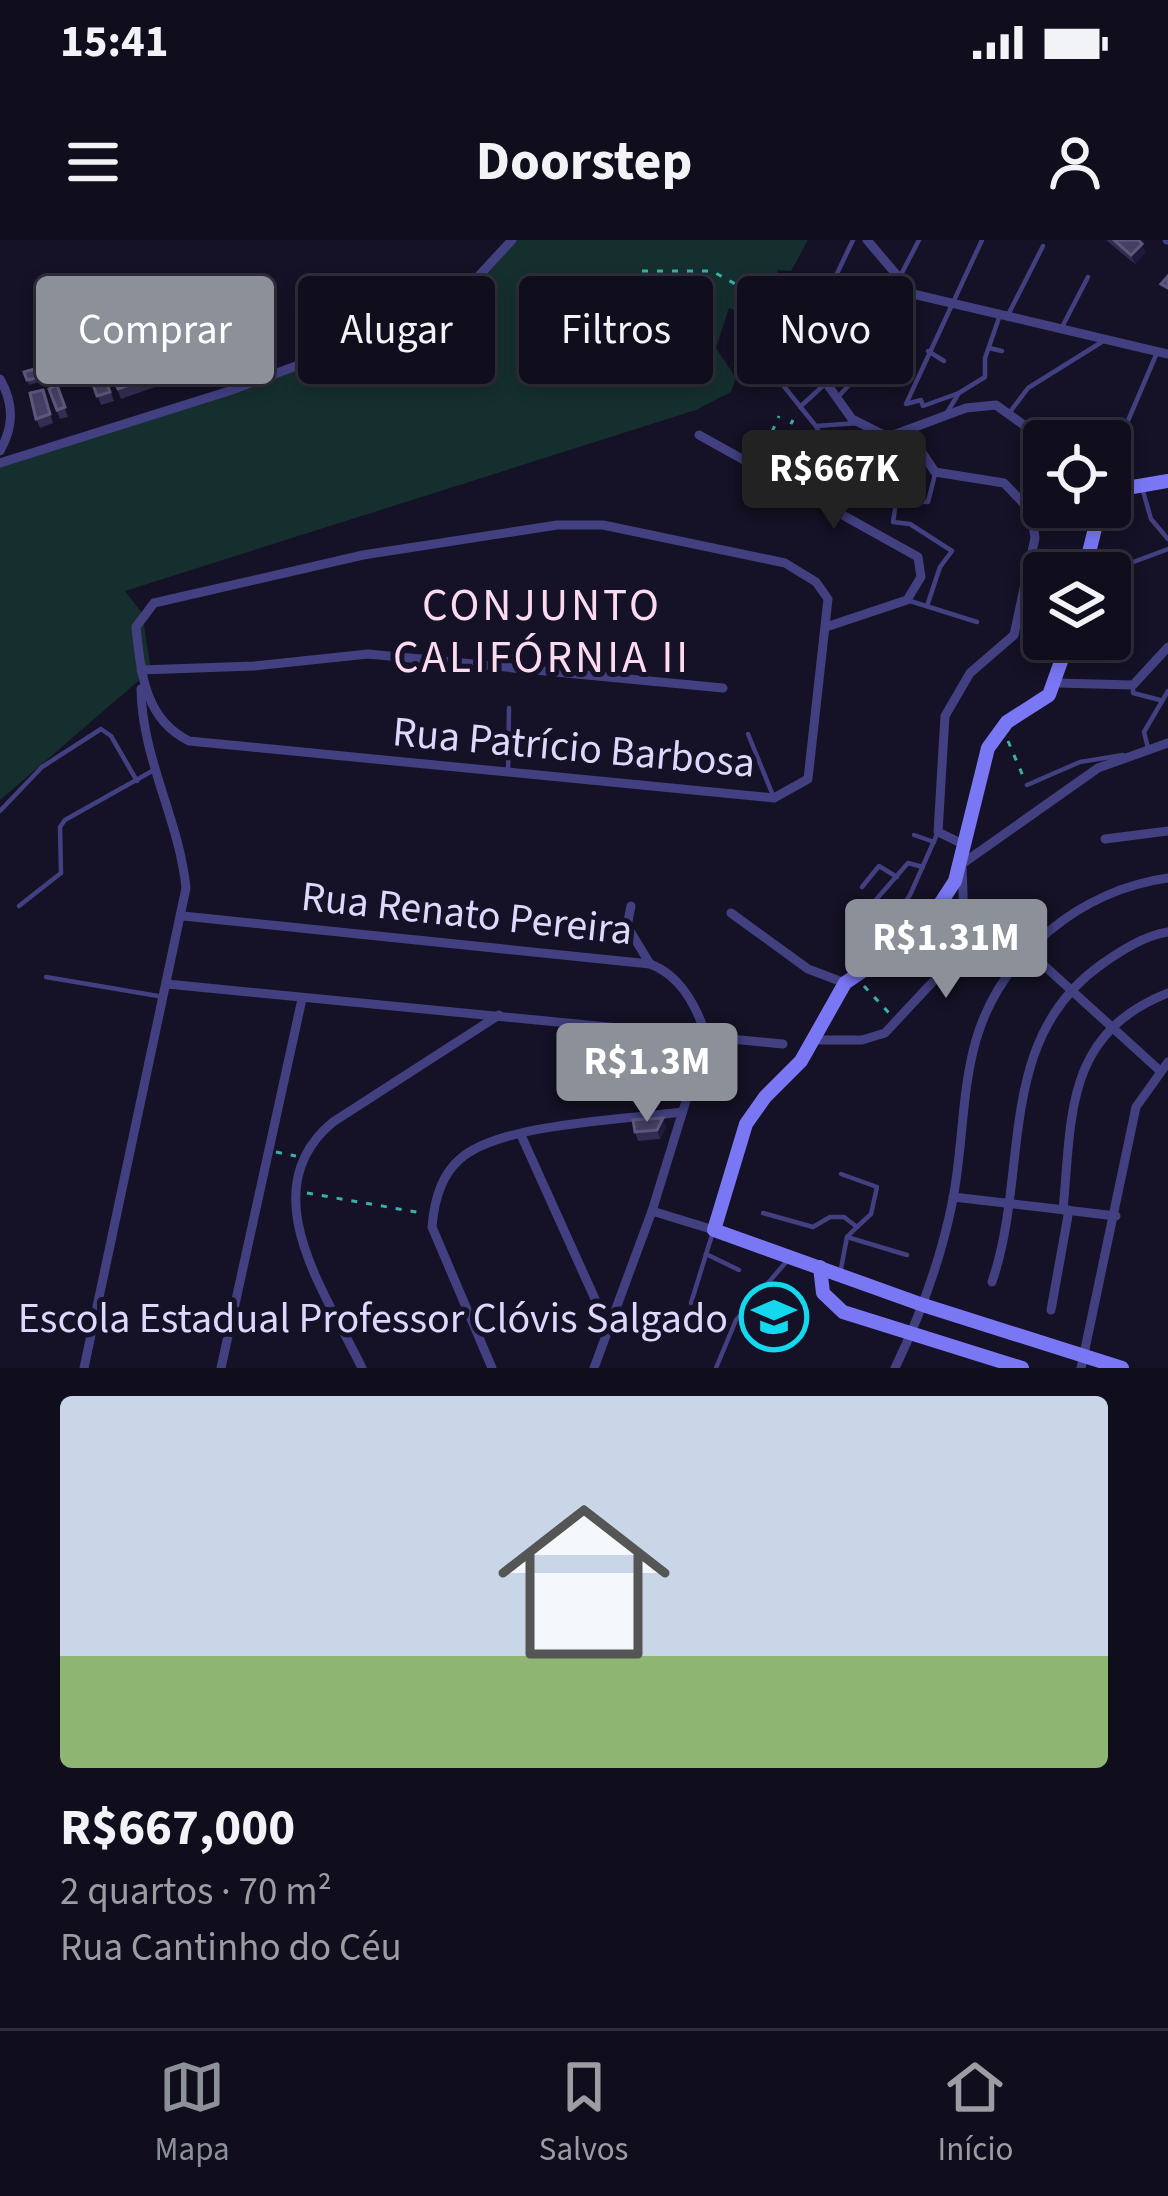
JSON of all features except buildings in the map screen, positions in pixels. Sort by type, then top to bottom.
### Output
[{"type":"street","points":[[0,463],[229,391],[418,320],[474,281],[512,240]]},
{"type":"street","points":[[867,240],[895,276]]},
{"type":"street","points":[[913,294],[1163,353]]},
{"type":"street","points":[[0,379],[11,403],[11,425],[0,452]]},
{"type":"street","points":[[827,384],[860,423],[888,437],[945,416],[997,405],[1023,422]]},
{"type":"street","points":[[907,430],[935,472],[1004,483],[1031,511],[1035,538],[1014,635],[970,673],[945,716],[936,837],[965,845]]},
{"type":"street","points":[[699,435],[918,557],[921,577],[907,600],[826,627]]},
{"type":"street","points":[[1131,487],[1168,481]]},
{"type":"street","name":"Rua Patrício Barbosa","points":[[557,525],[603,525],[785,562],[816,582],[828,599],[826,627],[808,778],[774,798],[189,741],[171,732],[141,686],[136,628],[154,603],[363,555],[557,525]]},
{"type":"street","points":[[1057,683],[1133,685],[1168,646]]},
{"type":"street","points":[[141,670],[254,666],[368,654],[723,688]]},
{"type":"street","points":[[816,1040],[862,1040],[898,1022],[959,944],[966,887],[962,864],[988,748],[1002,728],[1057,683],[1063,660]]},
{"type":"street","points":[[84,1368],[182,916],[183,861],[141,727],[141,686]]},
{"type":"street","points":[[714,1230],[746,1124],[816,1040],[850,980],[923,930],[962,864],[1064,791],[1129,755],[1168,742]]},
{"type":"street","points":[[1105,839],[1168,831]]},
{"type":"street","points":[[895,1368],[923,1305],[953,1197],[976,1040],[996,995],[1027,950],[1071,912],[1143,881],[1168,878]]},
{"type":"street","points":[[631,906],[627,926],[650,964]]},
{"type":"street","points":[[730,913],[808,969],[850,980]]},
{"type":"street","name":"Rua Renato Pereira","points":[[182,916],[650,964],[681,986],[706,1036]]},
{"type":"street","points":[[992,1282],[1006,1241],[1024,1081],[1040,1034],[1068,987],[1124,948],[1168,932]]},
{"type":"street","points":[[1027,950],[1110,1025],[1163,1065],[1136,1107],[1083,1362]]},
{"type":"street","points":[[166,984],[783,1044]]},
{"type":"street","points":[[1051,1310],[1066,1210],[1074,1094],[1086,1060],[1110,1025],[1168,993]]},
{"type":"street","points":[[220,1368],[302,999]]},
{"type":"street","points":[[362,1368],[302,1239],[294,1190],[303,1157],[334,1122],[499,1015]]},
{"type":"street","points":[[594,1368],[652,1211],[706,1036]]},
{"type":"street","points":[[492,1368],[436,1243],[433,1214],[442,1183],[459,1159],[491,1141],[681,1112]]},
{"type":"street","points":[[521,1135],[609,1330]]},
{"type":"street","points":[[953,1197],[1116,1216]]},
{"type":"street","points":[[652,1211],[1083,1362],[1122,1368]]},
{"type":"street","points":[[820,1267],[827,1301],[854,1317],[996,1364],[1022,1368]]},
{"type":"street","points":[[827,1301],[837,1282],[865,1283]]},
{"type":"street","points":[[996,1364],[1006,1333]]},
{"type":"lane","points":[[836,276],[854,240]]},
{"type":"lane","points":[[900,276],[919,240]]},
{"type":"lane","points":[[982,240],[906,404],[921,400],[923,406],[934,404],[986,377],[988,348],[1042,246]]},
{"type":"lane","points":[[1061,329],[1088,277]]},
{"type":"lane","points":[[1010,412],[1028,388],[1106,340]]},
{"type":"lane","points":[[988,348],[1002,351]]},
{"type":"lane","points":[[928,350],[944,361]]},
{"type":"lane","points":[[1129,420],[1163,353]]},
{"type":"lane","points":[[782,384],[868,481],[897,496],[928,502],[935,472]]},
{"type":"lane","points":[[800,407],[824,384]]},
{"type":"lane","points":[[837,398],[850,384]]},
{"type":"lane","points":[[945,416],[959,393]]},
{"type":"lane","points":[[816,426],[860,423]]},
{"type":"lane","points":[[798,447],[848,461]]},
{"type":"lane","points":[[786,482],[806,452]]},
{"type":"lane","points":[[897,496],[893,522],[910,524],[952,551],[940,567],[927,606]]},
{"type":"lane","points":[[1131,498],[1168,538]]},
{"type":"lane","points":[[1131,563],[1168,549]]},
{"type":"lane","points":[[907,600],[977,622]]},
{"type":"lane","points":[[1133,685],[1133,693],[1162,700]]},
{"type":"lane","points":[[1148,748],[1144,732],[1168,691]]},
{"type":"lane","points":[[508,773],[509,708]]},
{"type":"lane","points":[[0,811],[42,767],[101,730],[111,736],[137,781]]},
{"type":"lane","points":[[748,734],[774,798]]},
{"type":"lane","points":[[1027,785],[1080,762],[1129,755]]},
{"type":"lane","points":[[19,906],[61,873],[59,826],[154,770]]},
{"type":"lane","points":[[892,920],[936,837],[914,836]]},
{"type":"lane","points":[[867,910],[908,863],[922,867]]},
{"type":"lane","points":[[862,887],[879,866],[897,877]]},
{"type":"lane","points":[[46,977],[164,997]]},
{"type":"lane","points":[[840,1274],[847,1237],[871,1214],[877,1186],[841,1174]]},
{"type":"lane","points":[[763,1213],[813,1227],[837,1216],[857,1227]]},
{"type":"lane","points":[[691,1304],[714,1230]]},
{"type":"lane","points":[[847,1237],[907,1255]]},
{"type":"lane","points":[[706,1254],[739,1270]]},
{"type":"lane","points":[[716,1368],[736,1320],[790,1256]]},
{"type":"path","points":[[642,271],[712,271],[737,285]]},
{"type":"path","points":[[762,469],[779,416]]},
{"type":"path","points":[[762,469],[793,420]]},
{"type":"path","points":[[774,433],[784,438]]},
{"type":"path","points":[[1002,728],[1027,785]]},
{"type":"path","points":[[850,980],[898,1022]]},
{"type":"path","points":[[268,1151],[303,1157]]},
{"type":"path","points":[[294,1190],[433,1214]]},
{"type":"green space","points":[[513,240],[808,240],[791,271],[777,270],[778,276],[737,276],[737,310],[729,308],[716,348],[736,378],[731,392],[696,410],[125,591],[142,613],[151,670],[0,800],[0,464],[254,384],[274,384],[274,376],[298,367],[298,384],[495,384],[495,276],[480,276]]},
{"type":"place","name":"Escola Estadual Professor Clóvis Salgado","points":[[774,1317]]},
{"type":"district","name":"CONJUNTO CALIFÓRNIA II","points":[[542,630]]}]
